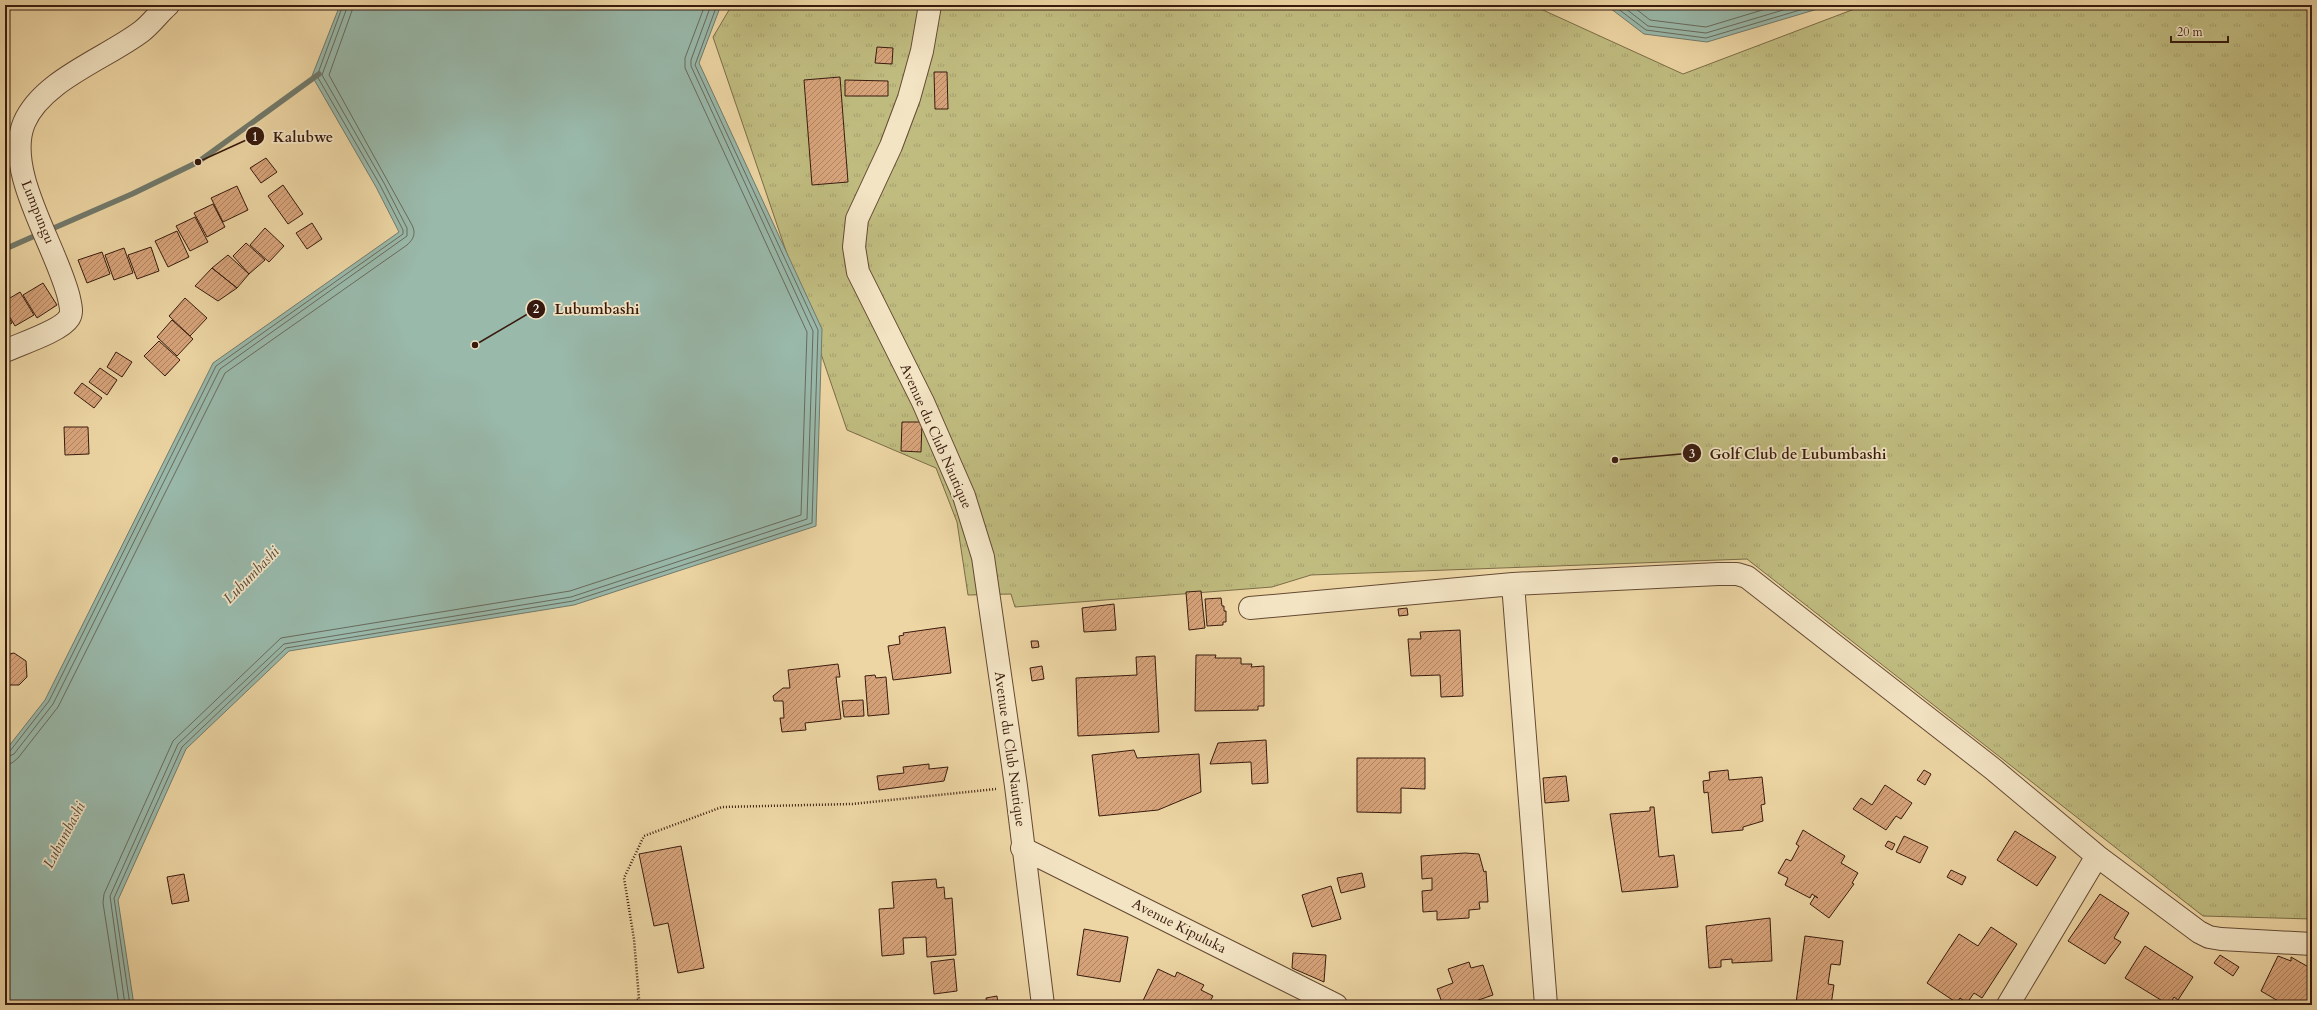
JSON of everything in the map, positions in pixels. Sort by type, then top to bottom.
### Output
[{"type":"street","name":"Lumpungu","points":[[5,351],[63,325],[70,318],[71,309],[64,278],[30,200],[21,166],[20,138],[24,123],[34,104],[57,84],[143,30],[168,5]]},
{"type":"street","name":"Avenue du Club Nautique","points":[[930,5],[922,51],[910,98],[891,146],[857,219],[854,247],[858,272],[923,402],[964,496],[983,557],[1016,786],[1022,848],[1043,1005]]},
{"type":"street","points":[[1250,608],[1513,584],[1718,574],[1747,577],[1993,769],[2096,856],[2199,932],[2209,937],[2312,944]]},
{"type":"street","points":[[1513,584],[1546,1005]]},
{"type":"street","name":"Avenue Kipuluka","points":[[1022,848],[1336,1005]]},
{"type":"street","points":[[2008,1005],[2096,856]]},
{"type":"path","points":[[626,1005],[639,999],[634,939],[624,878],[644,836],[722,807],[852,804],[1016,786]]},
{"type":"green space","points":[[732,5],[1532,5],[1683,74],[1865,5],[2312,5],[2312,919],[2203,916],[1747,559],[1311,575],[1272,587],[1015,607],[1011,594],[968,595],[957,522],[936,468],[847,430],[713,37]]},
{"type":"water","points":[[340,5],[721,5],[699,63],[822,329],[816,526],[574,605],[289,651],[186,749],[118,900],[134,1005],[5,1005],[5,751],[45,700],[213,363],[399,232],[376,187],[312,76]]},
{"type":"water","points":[[1606,5],[1831,5],[1707,42],[1644,34]]},
{"type":"building","points":[[877,47],[893,48],[892,64],[875,63]]},
{"type":"building","points":[[934,72],[947,72],[948,109],[935,109]]},
{"type":"building","points":[[840,77],[848,182],[812,185],[804,80]]},
{"type":"building","points":[[845,80],[888,81],[888,96],[845,96]]},
{"type":"building","points":[[266,158],[277,172],[261,183],[250,168]]},
{"type":"building","points":[[283,185],[303,214],[288,224],[268,196]]},
{"type":"building","points":[[237,186],[248,210],[223,222],[211,198]]},
{"type":"building","points":[[213,204],[225,227],[207,237],[194,213]]},
{"type":"building","points":[[195,217],[208,242],[190,251],[176,226]]},
{"type":"building","points":[[312,223],[322,239],[307,249],[296,233]]},
{"type":"building","points":[[265,228],[284,246],[269,262],[250,245]]},
{"type":"building","points":[[177,231],[189,257],[168,267],[155,241]]},
{"type":"building","points":[[246,243],[265,260],[249,274],[233,256]]},
{"type":"building","points":[[151,247],[159,271],[137,279],[128,255]]},
{"type":"building","points":[[124,248],[133,273],[114,280],[105,255]]},
{"type":"building","points":[[102,252],[110,274],[87,283],[78,260]]},
{"type":"building","points":[[228,255],[249,274],[237,288],[212,268]]},
{"type":"building","points":[[212,268],[237,288],[218,301],[195,286]]},
{"type":"building","points":[[43,283],[57,305],[37,318],[23,295]]},
{"type":"building","points":[[20,292],[34,315],[15,326],[5,309],[5,301]]},
{"type":"building","points":[[185,298],[207,318],[190,336],[169,316]]},
{"type":"building","points":[[5,311],[12,323],[5,327]]},
{"type":"building","points":[[172,320],[193,339],[177,356],[157,337]]},
{"type":"building","points":[[159,341],[180,360],[165,376],[144,356]]},
{"type":"building","points":[[116,352],[132,362],[122,377],[107,367]]},
{"type":"building","points":[[100,368],[117,380],[107,395],[89,382]]},
{"type":"building","points":[[82,383],[102,398],[94,408],[74,393]]},
{"type":"building","points":[[902,422],[922,422],[921,452],[901,451]]},
{"type":"building","points":[[64,427],[88,427],[89,454],[65,455]]},
{"type":"building","points":[[1201,591],[1205,628],[1189,630],[1186,592]]},
{"type":"building","points":[[1221,598],[1222,606],[1224,606],[1224,611],[1226,611],[1226,622],[1223,622],[1223,625],[1207,626],[1205,599]]},
{"type":"building","points":[[1114,604],[1116,630],[1084,632],[1082,608]]},
{"type":"building","points":[[1407,608],[1408,615],[1399,616],[1398,609]]},
{"type":"building","points":[[945,627],[951,673],[893,680],[888,646],[900,644],[899,636],[904,635],[903,633]]},
{"type":"building","points":[[1460,630],[1463,696],[1441,697],[1440,675],[1411,676],[1408,639],[1421,639],[1420,632]]},
{"type":"building","points":[[1031,641],[1038,641],[1039,647],[1032,648]]},
{"type":"building","points":[[14,653],[26,661],[27,677],[19,685],[8,685],[5,684],[5,655]]},
{"type":"building","points":[[1196,655],[1216,655],[1215,658],[1241,658],[1241,664],[1252,664],[1251,667],[1264,666],[1264,706],[1258,706],[1258,710],[1195,711]]},
{"type":"building","points":[[1155,656],[1159,732],[1078,736],[1076,678],[1137,675],[1136,657]]},
{"type":"building","points":[[838,664],[840,677],[836,677],[841,719],[805,723],[806,730],[782,732],[780,718],[784,718],[783,701],[774,701],[773,696],[783,688],[790,688],[788,670]]},
{"type":"building","points":[[1042,666],[1044,679],[1032,681],[1030,668]]},
{"type":"building","points":[[875,675],[876,678],[886,677],[889,714],[868,716],[865,676]]},
{"type":"building","points":[[863,700],[864,716],[844,717],[842,701]]},
{"type":"building","points":[[1266,740],[1268,783],[1252,784],[1251,762],[1210,764],[1218,743]]},
{"type":"building","points":[[1134,750],[1137,758],[1199,754],[1201,792],[1158,810],[1099,816],[1092,755]]},
{"type":"building","points":[[1357,758],[1425,758],[1425,789],[1401,788],[1401,813],[1357,812]]},
{"type":"building","points":[[929,764],[929,769],[948,767],[944,781],[879,790],[877,776],[904,773],[903,767]]},
{"type":"building","points":[[1728,770],[1729,780],[1762,777],[1765,804],[1761,805],[1763,821],[1743,827],[1743,830],[1712,833],[1708,792],[1704,793],[1703,781],[1710,780],[1709,772]]},
{"type":"building","points":[[1924,770],[1931,774],[1925,785],[1917,780]]},
{"type":"building","points":[[1566,776],[1569,801],[1545,803],[1543,778]]},
{"type":"building","points":[[1885,785],[1912,803],[1901,819],[1896,816],[1886,830],[1853,809],[1861,798],[1872,805]]},
{"type":"building","points":[[1650,807],[1654,807],[1659,857],[1674,855],[1678,887],[1622,892],[1610,814],[1650,811]]},
{"type":"building","points":[[1803,830],[1845,856],[1841,863],[1858,873],[1852,883],[1854,884],[1829,918],[1810,904],[1815,896],[1812,894],[1810,898],[1785,885],[1788,878],[1778,873],[1786,859],[1791,861],[1799,846],[1796,844]]},
{"type":"building","points":[[2015,831],[2056,857],[2037,886],[1997,860]]},
{"type":"building","points":[[1904,836],[1928,847],[1920,863],[1896,852]]},
{"type":"building","points":[[1888,841],[1895,844],[1892,850],[1885,846]]},
{"type":"building","points":[[681,846],[704,968],[678,973],[668,923],[654,926],[639,854]]},
{"type":"building","points":[[1465,853],[1479,854],[1484,872],[1486,871],[1488,902],[1479,902],[1480,909],[1469,910],[1469,918],[1437,920],[1437,911],[1423,912],[1422,891],[1432,890],[1432,878],[1422,879],[1421,856]]},
{"type":"building","points":[[1951,870],[1966,877],[1962,885],[1947,877]]},
{"type":"building","points":[[1362,873],[1365,887],[1341,893],[1337,878]]},
{"type":"building","points":[[184,874],[189,901],[172,904],[167,877]]},
{"type":"building","points":[[936,879],[937,888],[944,887],[945,899],[952,898],[956,955],[927,957],[926,937],[903,938],[904,954],[882,956],[879,909],[894,908],[892,882]]},
{"type":"building","points":[[1331,886],[1341,919],[1312,927],[1302,895]]},
{"type":"building","points":[[2100,894],[2129,913],[2114,938],[2121,942],[2105,964],[2068,941]]},
{"type":"building","points":[[1770,918],[1772,961],[1732,963],[1732,959],[1721,960],[1721,967],[1709,968],[1706,926]]},
{"type":"building","points":[[1991,927],[2017,944],[1982,998],[1974,993],[1967,1003],[1960,998],[1957,1003],[1927,983],[1959,934],[1978,946]]},
{"type":"building","points":[[1084,929],[1128,937],[1120,982],[1077,975]]},
{"type":"building","points":[[1805,936],[1843,941],[1840,965],[1831,964],[1828,984],[1834,985],[1831,1005],[1796,1003]]},
{"type":"building","points":[[2145,946],[2193,977],[2178,1000],[2174,997],[2169,1005],[2125,978]]},
{"type":"building","points":[[1293,953],[1326,955],[1324,982],[1292,968]]},
{"type":"building","points":[[2220,955],[2239,967],[2233,976],[2214,963]]},
{"type":"building","points":[[2278,956],[2291,961],[2291,957],[2312,969],[2312,1005],[2285,1005],[2261,991]]},
{"type":"building","points":[[954,959],[957,991],[934,994],[931,962]]},
{"type":"building","points":[[1469,962],[1471,968],[1483,965],[1493,995],[1464,1005],[1443,1005],[1437,989],[1453,983],[1448,969]]},
{"type":"building","points":[[1158,969],[1175,977],[1177,972],[1204,985],[1201,990],[1213,996],[1208,1005],[1141,1005]]},
{"type":"building","points":[[997,996],[998,1005],[987,1005],[986,998]]},
{"type":"waterway","points":[[47,231],[132,194],[198,162],[319,74]]},
{"type":"waterway","points":[[5,249],[39,234]]},
{"type":"place","name":"Kalubwe","points":[[198,162]]},
{"type":"place","name":"Lubumbashi","points":[[475,345]]},
{"type":"place","name":"Golf Club de Lubumbashi","points":[[1615,460]]}]
